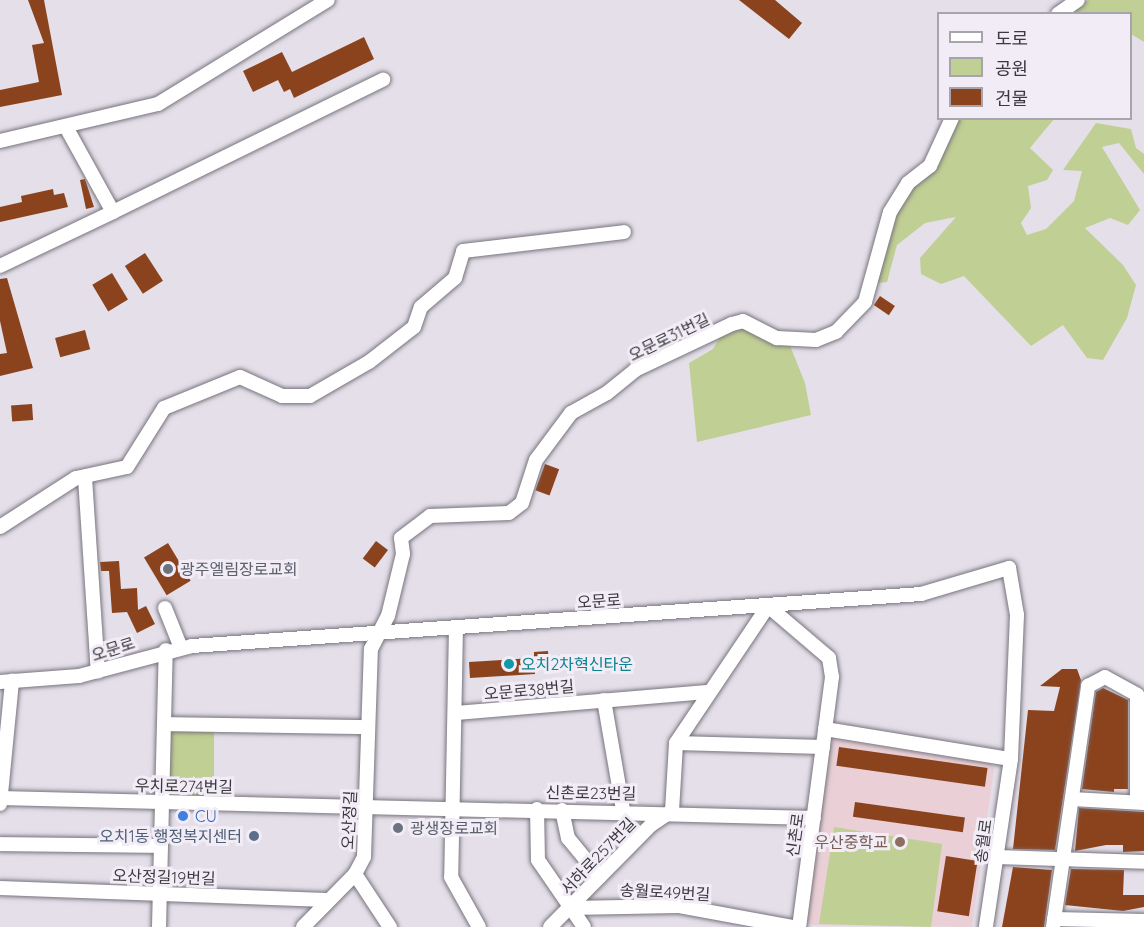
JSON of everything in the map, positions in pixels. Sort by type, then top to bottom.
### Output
[{"type":"street","points":[[0,141],[158,104],[328,0]]},
{"type":"street","points":[[1061,12],[1078,0]]},
{"type":"street","points":[[0,266],[383,80]]},
{"type":"street","name":"오문로31번길","points":[[376,633],[388,616],[403,554],[401,538],[430,516],[509,513],[522,503],[536,460],[571,413],[635,370],[743,321],[777,338],[816,340],[836,332],[866,302],[890,212],[908,183],[930,166],[951,120]]},
{"type":"street","points":[[66,127],[112,212]]},
{"type":"street","points":[[0,527],[76,478],[85,478],[127,467],[164,408],[240,377],[282,396],[310,396],[369,362],[414,327],[421,307],[455,278],[463,251],[624,232]]},
{"type":"street","points":[[85,478],[98,672]]},
{"type":"street","name":"오문로","points":[[6,681],[98,672],[166,650],[181,648],[921,594],[1010,568],[1017,615],[1011,759]]},
{"type":"street","points":[[672,811],[676,743],[768,606]]},
{"type":"street","name":"신촌로","points":[[768,606],[829,658],[823,747],[799,927]]},
{"type":"street","points":[[165,608],[181,648]]},
{"type":"street","points":[[456,627],[457,713],[451,877],[479,927]]},
{"type":"street","name":"오산정길","points":[[303,927],[326,900],[356,874],[364,857],[367,806],[366,727],[371,649],[376,633]]},
{"type":"street","points":[[159,927],[166,650]]},
{"type":"street","points":[[1072,799],[1141,802],[1137,695],[1105,677],[1088,686],[1053,923],[1144,921]]},
{"type":"street","points":[[0,804],[6,681]]},
{"type":"street","name":"오문로38번길","points":[[457,713],[710,692]]},
{"type":"street","points":[[604,700],[623,810]]},
{"type":"street","points":[[164,724],[366,727]]},
{"type":"street","points":[[825,729],[1011,759]]},
{"type":"street","points":[[676,743],[823,747]]},
{"type":"street","name":"송월로","points":[[986,927],[1011,759]]},
{"type":"street","name":"우치로274번길","points":[[0,798],[367,806]]},
{"type":"street","name":"신촌로23번길","points":[[367,806],[672,811],[814,818]]},
{"type":"street","points":[[537,809],[538,860],[584,927]]},
{"type":"street","points":[[562,810],[567,838],[600,877]]},
{"type":"street","name":"서하로257번길","points":[[550,927],[651,825],[672,811]]},
{"type":"street","points":[[0,844],[161,846]]},
{"type":"street","points":[[997,857],[1144,862]]},
{"type":"street","points":[[356,874],[390,927]]},
{"type":"street","name":"오산정길19번길","points":[[0,888],[326,900]]},
{"type":"street","name":"송월로49번길","points":[[570,908],[678,906],[792,927]]},
{"type":"shaded area","name":"우산중학교","points":[[836,740],[990,763],[994,768],[972,927],[811,925],[806,917],[831,744]]},
{"type":"green space","points":[[1088,0],[1144,0],[1144,42],[1132,35],[1132,12],[1072,12]]},
{"type":"green space","points":[[958,120],[1053,120],[1030,148],[1053,170],[1047,180],[1028,186],[1031,208],[1021,223],[1027,235],[1046,229],[1074,201],[1082,171],[1063,170],[1096,123],[1131,129],[1136,148],[1144,154],[1144,174],[1119,143],[1102,147],[1140,210],[1128,225],[1110,218],[1085,228],[1123,265],[1136,285],[1127,318],[1103,360],[1087,358],[1063,325],[1031,346],[964,276],[941,284],[921,274],[920,258],[956,217],[925,223],[897,245],[887,282],[876,283],[895,214],[912,187],[935,170]]},
{"type":"green space","points":[[739,325],[762,339],[789,343],[805,383],[811,415],[697,442],[689,363],[713,349],[722,333]]},
{"type":"green space","points":[[170,730],[214,730],[214,796],[170,796]]},
{"type":"green space","points":[[834,827],[942,844],[931,927],[819,924]]},
{"type":"building","points":[[28,0],[44,0],[62,95],[0,107],[0,90],[39,82],[32,45],[44,43]]},
{"type":"building","points":[[739,0],[775,0],[802,23],[789,39]]},
{"type":"building","points":[[364,37],[374,59],[294,98],[290,89],[284,92],[278,80],[253,92],[243,71],[282,52],[292,72]]},
{"type":"building","points":[[85,179],[94,207],[86,209],[80,180]]},
{"type":"building","points":[[53,189],[54,195],[64,193],[68,207],[0,222],[0,207],[22,202],[21,196]]},
{"type":"building","points":[[145,253],[163,281],[143,294],[125,266]]},
{"type":"building","points":[[112,273],[128,300],[108,311],[92,285]]},
{"type":"building","points":[[7,278],[33,368],[0,376],[0,354],[7,353],[0,321],[0,279]]},
{"type":"building","points":[[880,296],[895,306],[889,315],[874,305]]},
{"type":"building","points":[[85,330],[90,349],[60,357],[55,338]]},
{"type":"building","points":[[32,404],[33,420],[12,421],[11,405]]},
{"type":"building","points":[[545,464],[559,469],[550,495],[535,490]]},
{"type":"building","points":[[376,541],[388,550],[375,568],[363,559]]},
{"type":"building","name":"광주엘림장로교회","points":[[168,543],[191,581],[167,595],[144,557]]},
{"type":"building","name":"광주엘림장로교회","points":[[119,561],[121,589],[137,588],[138,610],[146,606],[155,624],[137,633],[127,612],[112,613],[109,571],[101,571],[100,562]]},
{"type":"building","name":"오치2차혁신타운","points":[[548,651],[549,666],[535,667],[535,674],[470,678],[469,662],[534,658],[534,652]]},
{"type":"building","points":[[1062,669],[1077,669],[1081,680],[1055,850],[1013,849],[1028,710],[1054,711],[1060,687],[1040,686]]},
{"type":"building","points":[[1103,688],[1128,700],[1128,789],[1114,789],[1114,792],[1082,789],[1096,692]]},
{"type":"building","points":[[839,747],[988,768],[985,787],[836,766]]},
{"type":"building","points":[[855,802],[965,817],[963,832],[853,817]]},
{"type":"building","points":[[1079,808],[1144,812],[1144,851],[1123,852],[1123,845],[1106,845],[1075,851]]},
{"type":"building","points":[[946,856],[978,861],[969,916],[937,911]]},
{"type":"building","points":[[1013,867],[1052,870],[1044,927],[1002,927]]},
{"type":"building","points":[[1071,869],[1124,870],[1123,895],[1144,895],[1144,907],[1123,911],[1065,905]]},
{"type":"place","name":"광주엘림장로교회","points":[[168,569]]},
{"type":"place","name":"오치2차혁신타운","points":[[509,664]]},
{"type":"place","name":"CU","points":[[183,816]]},
{"type":"place","name":"광생장로교회","points":[[398,828]]},
{"type":"place","name":"오치1동 행정복지센터","points":[[254,836]]},
{"type":"place","name":"우산중학교","points":[[900,842]]}]
